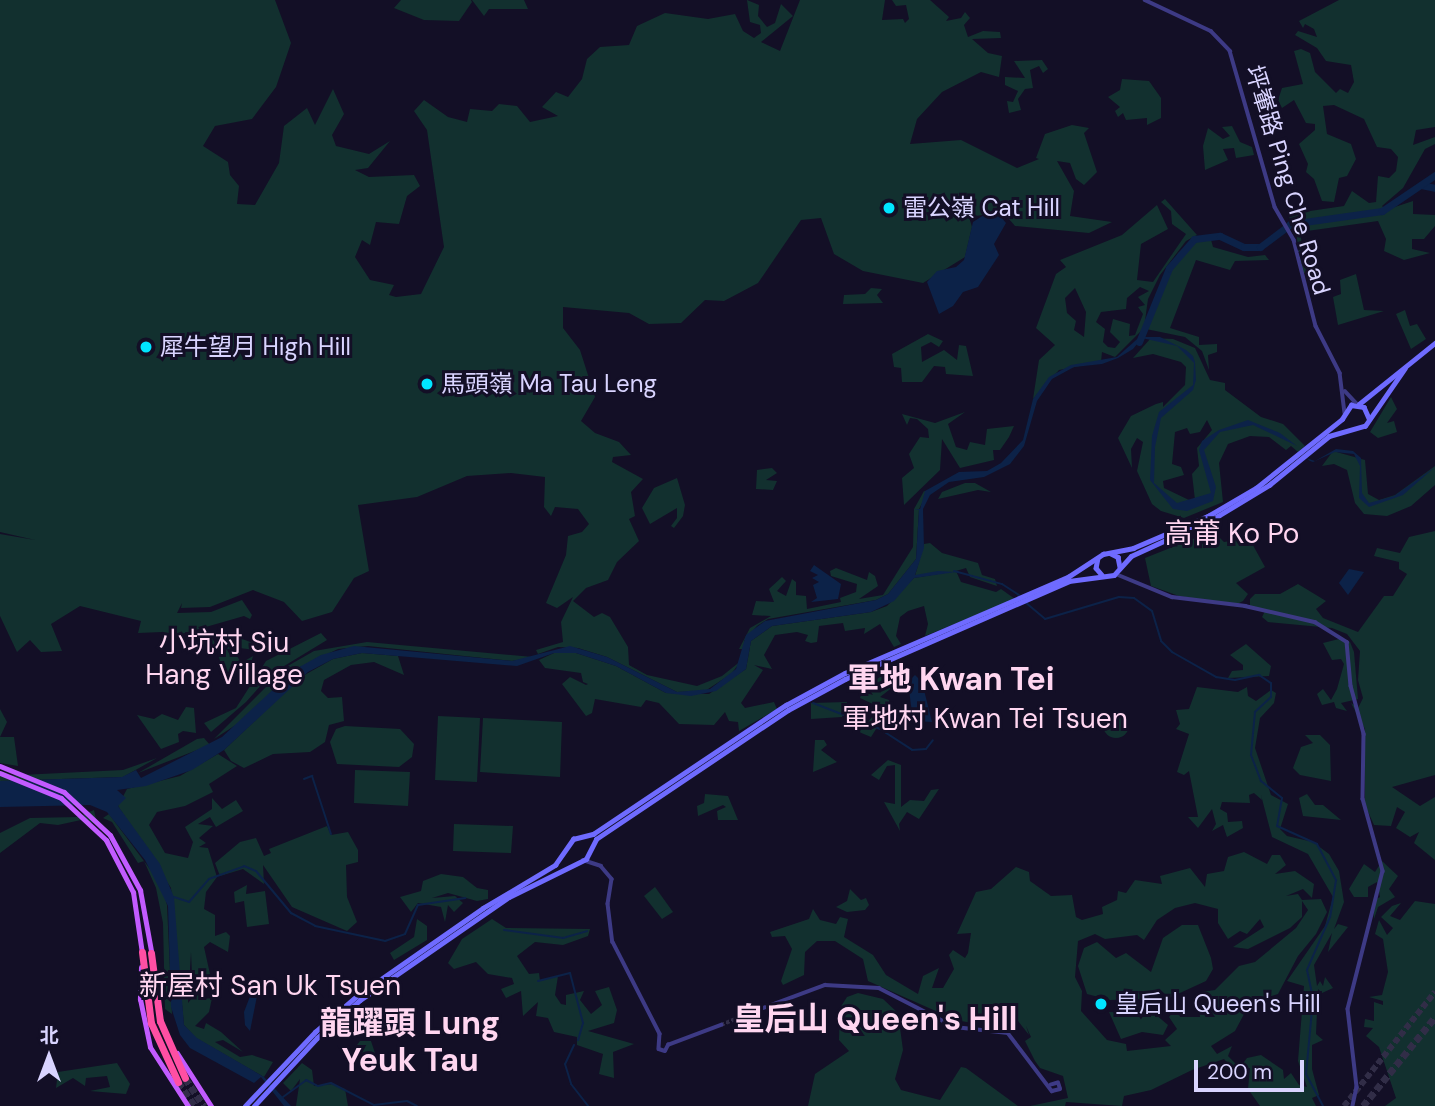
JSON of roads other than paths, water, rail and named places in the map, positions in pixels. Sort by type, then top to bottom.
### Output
[{"type":"highway","points":[[142,953],[151,1023],[182,1080],[160,1021],[151,953]]},
{"type":"main road","points":[[1026,598],[1077,578],[1116,574],[1131,556],[1219,516],[1297,460],[1345,413],[1435,343]]},
{"type":"main road","points":[[1306,452],[1334,434],[1354,428],[1368,419],[1405,368]]},
{"type":"main road","points":[[1358,404],[1367,410],[1368,419]]},
{"type":"main road","points":[[1345,413],[1354,428]]},
{"type":"main road","points":[[254,1106],[300,1055],[360,1000],[509,897],[581,861],[591,850],[811,696],[1026,598],[1081,571],[1098,557],[1133,548],[1208,516],[1297,460]]},
{"type":"main road","points":[[1109,553],[1118,557],[1120,567]]},
{"type":"main road","points":[[1098,557],[1097,570],[1106,577]]},
{"type":"main road","points":[[245,1106],[345,1005],[483,908],[555,865],[573,839],[584,838],[813,690],[1015,603]]},
{"type":"main road","points":[[0,766],[46,782],[89,811],[117,844],[140,890],[171,1042],[211,1106]]},
{"type":"main road","points":[[0,773],[43,788],[86,818],[112,849],[133,892],[142,953],[140,999],[150,1047],[188,1106]]},
{"type":"main road","points":[[584,838],[591,850]]},
{"type":"main road","points":[[567,850],[581,861]]},
{"type":"street","name":"坪輋路 Ping Che Road","points":[[1145,0],[1211,31],[1228,49],[1282,222],[1290,233],[1316,326],[1344,389],[1345,413]]},
{"type":"street","points":[[1344,389],[1358,404]]},
{"type":"street","points":[[1116,574],[1172,597],[1315,622],[1347,642],[1352,688],[1364,737],[1363,799],[1383,867],[1380,897],[1348,1009],[1357,1087],[1353,1106]]},
{"type":"street","points":[[591,850],[597,864],[612,879],[608,904],[617,953],[662,1042],[668,1045],[721,1025]]},
{"type":"street","points":[[581,861],[597,864]]},
{"type":"street","points":[[747,1014],[825,985],[879,988],[955,1027],[1008,1033],[1051,1085]]},
{"type":"street","points":[[662,1042],[660,1050],[667,1050],[668,1045]]},
{"type":"water","points":[[987,213],[1001,217],[1006,223],[994,244],[999,255],[978,287],[963,292],[953,306],[939,314],[927,282],[937,271],[956,267],[964,260],[973,222]]},
{"type":"water","points":[[1144,333],[1143,337],[1160,337],[1186,350],[1195,362],[1196,380],[1193,390],[1161,418],[1155,447],[1154,483],[1177,503],[1211,493],[1199,450],[1202,441],[1219,430],[1248,420],[1280,433],[1297,446],[1253,425],[1220,432],[1204,450],[1216,487],[1213,501],[1187,511],[1173,509],[1150,480],[1152,436],[1159,412],[1193,385],[1194,363],[1177,346],[1142,338],[1133,349],[1118,358],[1102,364],[1074,367],[1052,379],[1037,401],[1024,446],[1010,464],[984,477],[949,482],[930,495],[923,509],[924,548],[915,575],[938,571],[956,572],[914,578],[894,601],[871,612],[772,626],[751,641],[746,669],[716,691],[691,696],[666,693],[616,666],[576,653],[554,653],[517,666],[362,653],[333,659],[308,672],[224,750],[192,770],[146,786],[117,790],[126,798],[118,806],[160,864],[174,897],[184,1025],[197,1038],[264,1077],[291,1106],[284,1106],[261,1077],[254,1083],[190,1048],[180,1035],[171,1007],[168,906],[145,860],[107,812],[90,805],[0,807],[0,781],[122,777],[136,770],[141,778],[222,737],[294,670],[321,655],[354,646],[512,661],[570,646],[607,657],[677,692],[710,689],[736,669],[746,635],[765,621],[876,600],[888,594],[916,559],[919,510],[914,509],[920,509],[925,491],[959,472],[987,471],[1001,463],[1023,440],[1033,399],[1049,377],[1071,365],[1117,357]]},
{"type":"water","points":[[1336,449],[1353,451],[1361,458],[1362,493],[1369,503],[1394,496],[1435,467],[1403,495],[1369,507],[1359,498],[1360,466],[1354,454],[1335,452],[1313,462],[1306,458],[1315,461]]},
{"type":"water","points":[[814,565],[841,584],[838,599],[811,602],[817,598],[813,585],[819,582],[812,578],[818,575],[810,571]]},
{"type":"water","points":[[1349,569],[1364,572],[1348,595],[1339,583]]},
{"type":"water","points":[[915,675],[922,682],[932,722],[916,721],[912,713],[908,682]]},
{"type":"water","points":[[254,986],[257,996],[250,1031],[245,1025],[244,1012]]},
{"type":"waterway","points":[[1139,342],[1169,268],[1194,239],[1220,236],[1244,247],[1260,247],[1290,224],[1382,211],[1435,175]]},
{"type":"waterway","points":[[1421,185],[1435,188]]},
{"type":"waterway","points":[[954,571],[1002,584],[1019,595]]},
{"type":"waterway","points":[[1025,602],[1045,619],[1119,597],[1134,598],[1152,611],[1161,641],[1172,652],[1216,677],[1235,680],[1259,675],[1271,683],[1271,697],[1255,712],[1251,755],[1261,781],[1282,798],[1277,826],[1317,844],[1336,880],[1330,917],[1307,970],[1313,999],[1306,1074],[1323,1106]]},
{"type":"waterway","points":[[813,703],[880,729],[912,750],[926,749],[933,740]]},
{"type":"waterway","points":[[304,779],[312,776],[331,834]]},
{"type":"waterway","points":[[174,897],[189,902],[209,879],[244,866],[256,871],[291,913],[315,926],[385,941],[405,934],[418,905],[465,898]]},
{"type":"waterway","points":[[504,930],[563,938],[587,931]]},
{"type":"waterway","points":[[538,981],[570,973],[583,1023],[578,1040]]},
{"type":"waterway","points":[[574,1045],[565,1064],[571,1084],[588,1106]]},
{"type":"waterway","points":[[283,1097],[306,1080],[318,1086],[331,1083],[374,1105],[407,1101],[417,1106]]},
{"type":"tunnel","points":[[1344,1106],[1435,992]]},
{"type":"tunnel","points":[[721,1025],[747,1014]]},
{"type":"tunnel","points":[[1363,1106],[1435,1017]]},
{"type":"tunnel","points":[[185,1078],[204,1106]]},
{"type":"tunnel","points":[[178,1082],[195,1106]]},
{"type":"place","name":"雷公嶺 Cat Hill","points":[[889,208]]},
{"type":"place","name":"犀牛望月 High Hill","points":[[146,347]]},
{"type":"place","name":"馬頭嶺 Ma Tau Leng","points":[[427,384]]},
{"type":"place","name":"皇后山 Queen's Hill","points":[[1101,1004]]},
{"type":"district","name":"高莆 Ko Po","points":[[1232,534]]},
{"type":"district","name":"小坑村 Siu Hang Village","points":[[224,659]]},
{"type":"district","name":"軍地 Kwan Tei","points":[[951,679]]},
{"type":"district","name":"軍地村 Kwan Tei Tsuen","points":[[985,719]]},
{"type":"district","name":"新屋村 San Uk Tsuen","points":[[270,986]]},
{"type":"district","name":"皇后山 Queen's Hill","points":[[875,1019]]},
{"type":"district","name":"龍躍頭 Lung Yeuk Tau","points":[[410,1042]]}]
